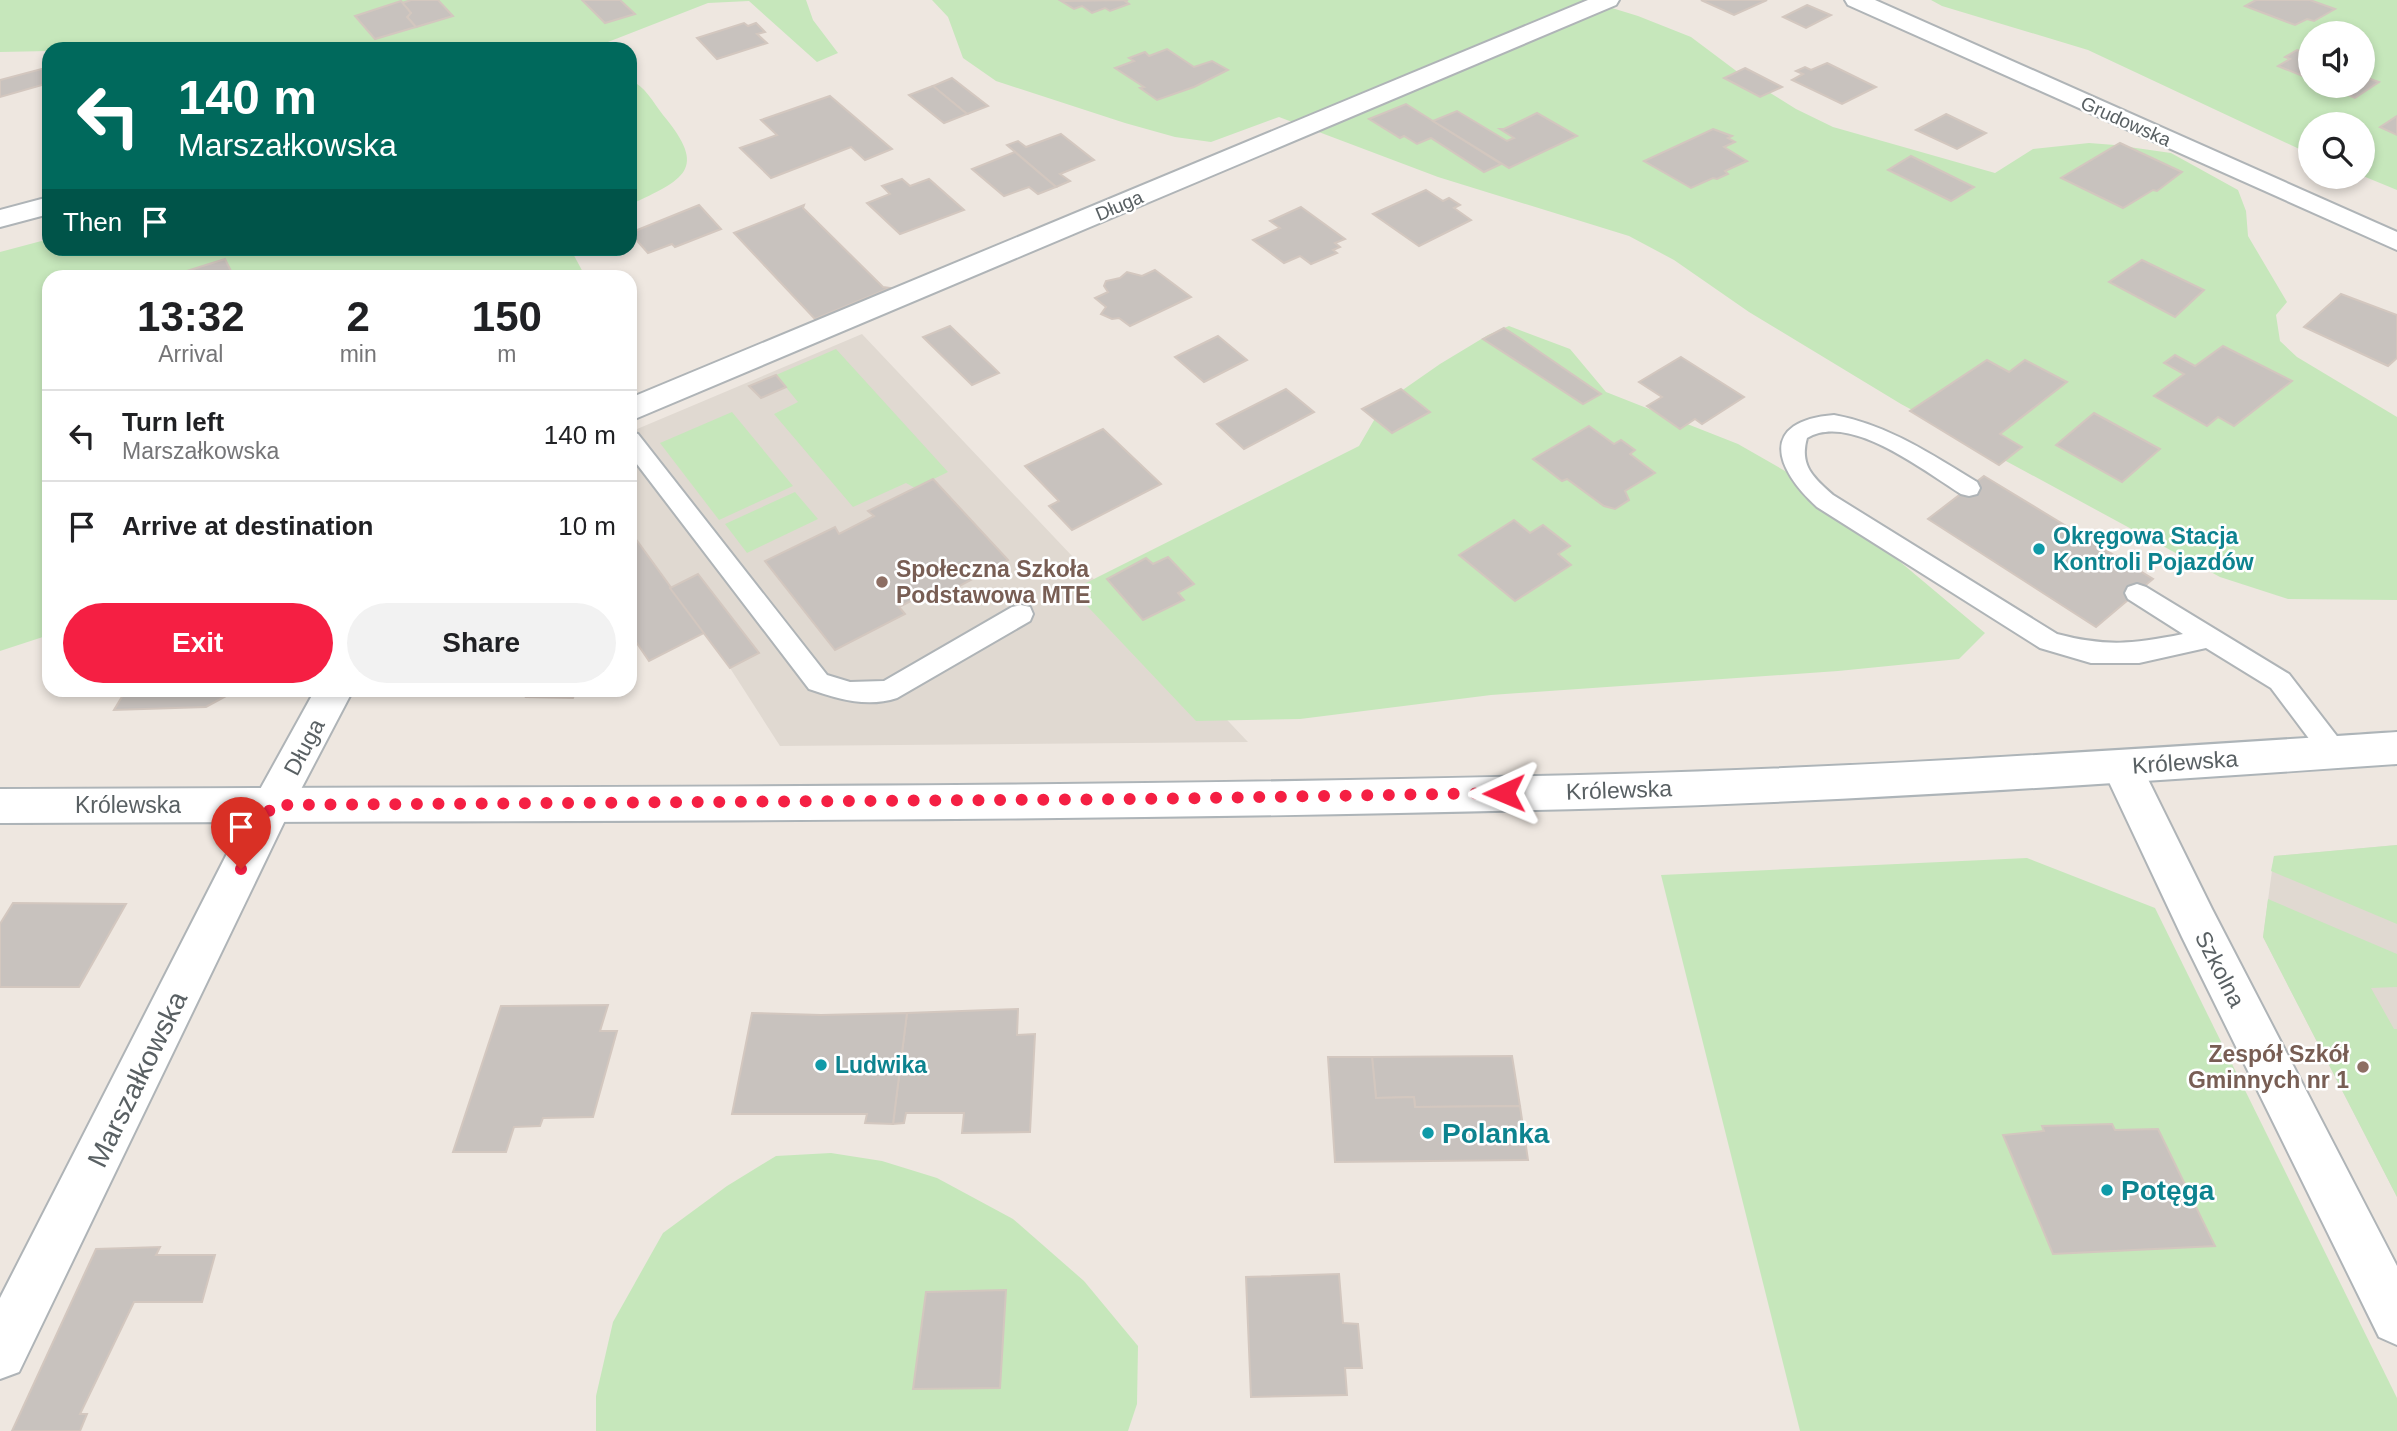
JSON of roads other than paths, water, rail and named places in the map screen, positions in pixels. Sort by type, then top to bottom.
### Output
[{"type":"street","name":"Długa","points":[[637,407],[1608,0]]},
{"type":"street","name":"Grudowska","points":[[1856,0],[2397,242]]},
{"type":"street","points":[[0,219],[42,207]]},
{"type":"street","name":"Długa","points":[[272,805],[330,697]]},
{"type":"street","name":"Królewska","points":[[0,806],[1129,800],[1616,791],[1995,775],[2397,748]]},
{"type":"street","name":"Szkolna","points":[[2122,766],[2203,936],[2397,1320]]},
{"type":"street","name":"Marszałkowska","points":[[0,1353],[272,805]]},
{"type":"lane","points":[[1969,488],[1899,445],[1872,433],[1843,425],[1818,423],[1797,434],[1791,451],[1797,475],[1825,501],[2049,641],[2091,653],[2139,653],[2208,638]]},
{"type":"lane","points":[[637,448],[818,682],[850,692],[888,691],[1021,614]]},
{"type":"lane","points":[[2137,593],[2280,681],[2334,752]]},
{"type":"place","name":"Okręgowa Stacja Kontroli Pojazdów","points":[[2039,549]]},
{"type":"place","name":"Społeczna Szkoła Podstawowa MTE","points":[[882,582]]},
{"type":"place","name":"Ludwika","points":[[821,1065]]},
{"type":"place","name":"Zespół Szkół Gminnych nr 1","points":[[2363,1067]]},
{"type":"place","name":"Polanka","points":[[1428,1133]]},
{"type":"place","name":"Potęga","points":[[2107,1190]]}]
